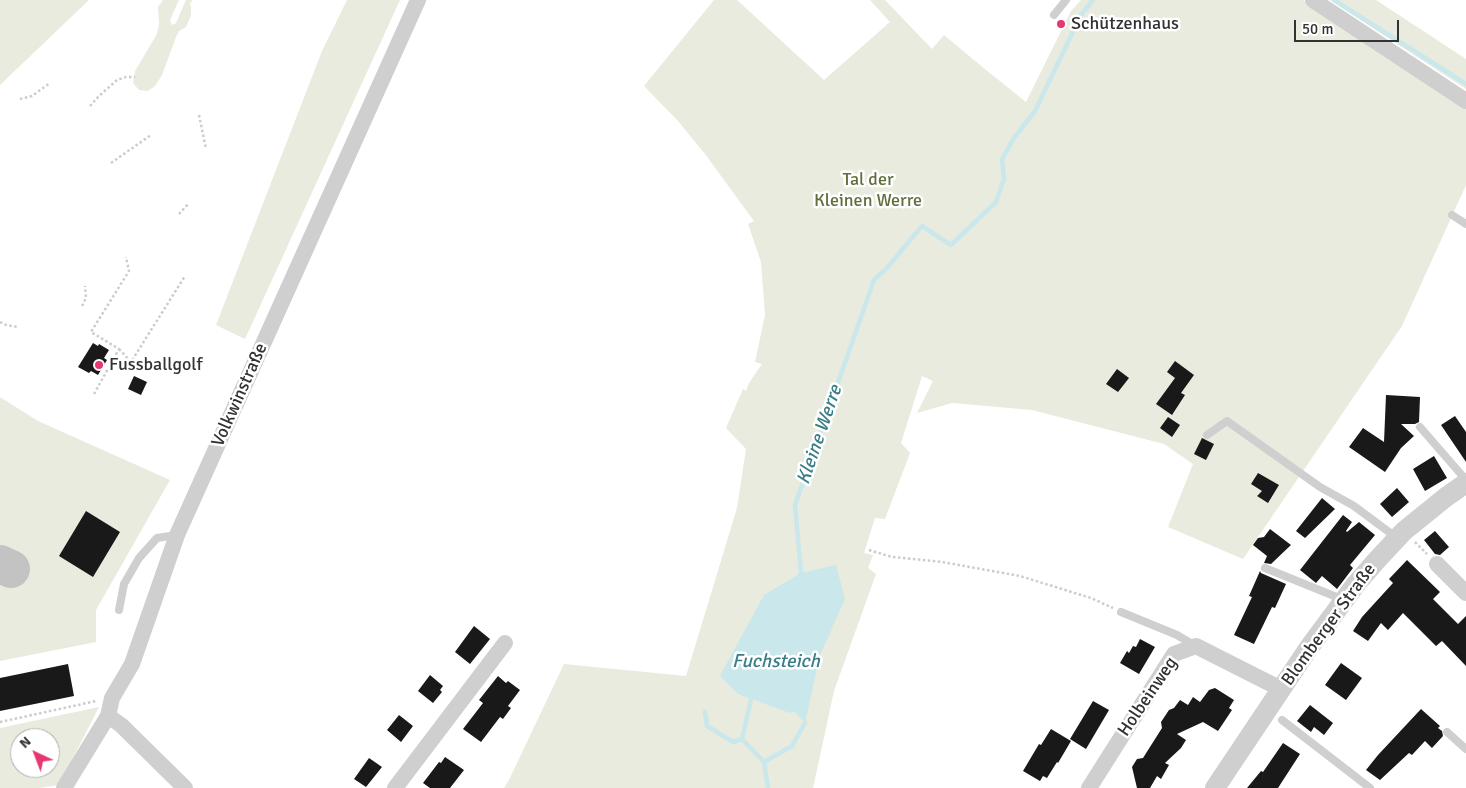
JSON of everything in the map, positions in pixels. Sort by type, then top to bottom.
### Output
[{"type":"street","name":"Volkwinstraße","points":[[64,788],[108,716],[112,698],[132,664],[177,535],[418,0]]},
{"type":"street","points":[[1313,0],[1466,100]]},
{"type":"street","name":"Blomberger Straße","points":[[1215,788],[1344,600],[1400,535],[1466,482]]},
{"type":"street","points":[[1437,564],[1466,593]]},
{"type":"street","points":[[395,788],[505,643]]},
{"type":"street","name":"Holbeinweg","points":[[1089,788],[1174,654],[1196,646],[1282,689]]},
{"type":"street","points":[[108,716],[121,725],[185,788]]},
{"type":"lane","points":[[1054,15],[1066,0]]},
{"type":"lane","points":[[1452,216],[1466,224]]},
{"type":"lane","points":[[1207,435],[1227,421],[1320,487],[1400,535]]},
{"type":"lane","points":[[1420,427],[1466,482]]},
{"type":"lane","points":[[119,610],[124,584],[139,558],[158,538],[177,535]]},
{"type":"lane","points":[[1265,568],[1344,600]]},
{"type":"lane","points":[[1121,612],[1196,646]]},
{"type":"lane","points":[[1282,720],[1370,788]]},
{"type":"lane","points":[[1447,732],[1466,749]]},
{"type":"path","points":[[90,106],[117,80],[135,77]]},
{"type":"path","points":[[20,99],[32,96],[50,83]]},
{"type":"path","points":[[199,115],[206,149]]},
{"type":"path","points":[[110,163],[151,135]]},
{"type":"path","points":[[179,214],[189,203]]},
{"type":"path","points":[[126,257],[128,271],[91,332],[119,349],[131,362],[185,276]]},
{"type":"path","points":[[82,306],[86,298],[85,286]]},
{"type":"path","points":[[0,322],[18,327]]},
{"type":"path","points":[[94,394],[119,349]]},
{"type":"path","points":[[1400,535],[1437,564]]},
{"type":"path","points":[[869,550],[892,557],[942,562],[1020,576],[1091,598],[1121,612]]},
{"type":"path","points":[[0,722],[112,698]]},
{"type":"green space","points":[[0,0],[89,0],[0,85]]},
{"type":"green space","points":[[163,0],[179,0],[170,20],[172,25],[176,23],[186,0],[193,0],[190,3],[191,15],[186,27],[179,31],[162,75],[155,86],[148,91],[139,90],[133,83],[135,71],[157,34],[159,24],[158,7]]},
{"type":"green space","points":[[347,0],[400,0],[245,339],[216,325],[322,51]]},
{"type":"green space","name":"Tal der Kleinen Werre","points":[[714,0],[737,0],[824,80],[890,22],[870,0],[885,0],[932,49],[944,35],[1026,102],[1071,11],[1081,0],[1303,0],[1466,108],[1466,185],[1402,326],[1243,559],[1168,527],[1193,464],[1164,444],[1032,410],[952,403],[917,413],[933,381],[922,376],[901,443],[910,453],[885,519],[875,518],[864,553],[873,555],[868,568],[876,574],[834,691],[813,788],[504,788],[564,664],[686,676],[737,508],[746,449],[726,428],[743,389],[746,391],[762,364],[755,362],[765,315],[761,262],[748,224],[754,221],[705,154],[678,121],[644,86]]},
{"type":"green space","points":[[1330,0],[1376,0],[1466,59],[1466,89]]},
{"type":"green space","points":[[0,397],[38,421],[170,480],[96,610],[96,642],[0,661]]},
{"type":"green space","points":[[99,707],[59,785],[39,788],[0,788],[0,728]]},
{"type":"water","name":"Fuchsteich","points":[[836,565],[845,599],[820,655],[805,723],[794,711],[790,713],[738,694],[720,676],[764,595],[801,573]]},
{"type":"building","points":[[93,343],[109,350],[104,358],[107,360],[98,375],[78,367]]},
{"type":"building","points":[[1175,361],[1194,375],[1181,393],[1185,395],[1172,415],[1156,404],[1175,378],[1167,372]]},
{"type":"building","points":[[1117,369],[1129,378],[1118,392],[1106,384]]},
{"type":"building","points":[[134,376],[147,382],[141,395],[128,389]]},
{"type":"building","points":[[1386,395],[1420,397],[1419,422],[1415,424],[1401,424],[1414,436],[1401,448],[1385,472],[1349,447],[1363,428],[1384,442]]},
{"type":"building","points":[[1455,416],[1466,432],[1466,462],[1441,425]]},
{"type":"building","points":[[1168,417],[1180,425],[1172,437],[1160,428]]},
{"type":"building","points":[[1202,438],[1214,444],[1206,460],[1194,454]]},
{"type":"building","points":[[1434,456],[1447,478],[1425,491],[1413,469]]},
{"type":"building","points":[[1258,473],[1279,485],[1268,503],[1257,496],[1262,491],[1251,484]]},
{"type":"building","points":[[1397,488],[1409,502],[1392,517],[1380,504]]},
{"type":"building","points":[[1322,498],[1335,509],[1305,538],[1296,531]]},
{"type":"building","points":[[86,511],[120,532],[93,577],[59,556]]},
{"type":"building","points":[[1343,515],[1352,522],[1347,532],[1359,522],[1375,535],[1350,565],[1353,568],[1337,589],[1322,576],[1316,583],[1300,570]]},
{"type":"building","points":[[1270,529],[1291,545],[1271,564],[1264,563],[1267,556],[1253,545],[1258,538],[1264,537]]},
{"type":"building","points":[[1435,531],[1449,547],[1440,555],[1435,554],[1424,540]]},
{"type":"building","points":[[1407,560],[1440,592],[1433,599],[1458,624],[1466,616],[1466,666],[1442,641],[1436,646],[1403,613],[1388,630],[1381,623],[1368,641],[1353,631],[1362,617],[1393,583],[1389,579]]},
{"type":"building","points":[[1260,571],[1286,584],[1275,608],[1272,607],[1254,644],[1234,635],[1252,597],[1249,596]]},
{"type":"building","points":[[474,626],[490,639],[470,664],[455,652]]},
{"type":"building","points":[[1140,639],[1155,647],[1139,674],[1120,663],[1127,651],[1129,653],[1133,646],[1136,647]]},
{"type":"building","points":[[1341,663],[1362,678],[1346,700],[1325,685]]},
{"type":"building","points":[[68,664],[74,696],[0,711],[0,678]]},
{"type":"building","points":[[430,675],[443,686],[440,690],[442,692],[433,703],[418,691]]},
{"type":"building","points":[[498,676],[506,683],[508,681],[520,690],[508,706],[511,708],[503,719],[500,717],[481,742],[463,729],[483,703],[479,700]]},
{"type":"building","points":[[1215,688],[1234,700],[1229,708],[1232,710],[1218,731],[1203,722],[1177,734],[1186,740],[1181,748],[1165,763],[1169,765],[1161,779],[1157,776],[1150,788],[1137,788],[1132,767],[1137,759],[1143,758],[1162,728],[1161,722],[1169,710],[1174,708],[1180,700],[1188,705],[1193,697],[1200,702],[1209,690]]},
{"type":"building","points":[[1093,701],[1109,710],[1086,749],[1070,739]]},
{"type":"building","points":[[1310,705],[1333,723],[1324,735],[1314,727],[1311,732],[1297,721]]},
{"type":"building","points":[[1421,709],[1440,726],[1438,728],[1442,731],[1443,736],[1432,748],[1425,741],[1412,755],[1409,753],[1380,780],[1366,770],[1378,755]]},
{"type":"building","points":[[399,715],[413,726],[401,742],[387,730]]},
{"type":"building","points":[[1051,729],[1071,741],[1047,778],[1043,776],[1040,781],[1023,771],[1039,744],[1041,745]]},
{"type":"building","points":[[1283,743],[1300,754],[1278,788],[1247,788],[1261,771],[1263,772]]},
{"type":"building","points":[[445,757],[464,770],[450,788],[430,788],[423,783]]},
{"type":"building","points":[[369,758],[382,767],[366,787],[354,779]]},
{"type":"waterway","name":"Kleine Werre","points":[[800,576],[795,505],[874,280],[887,268],[922,226],[951,245],[996,202],[1004,179],[1002,159],[1014,138],[1035,111],[1081,15],[1093,0]]},
{"type":"waterway","points":[[1334,0],[1466,84]]},
{"type":"waterway","name":"Kleine Werre","points":[[752,695],[742,739],[764,762],[768,788]]},
{"type":"waterway","points":[[705,712],[707,726],[733,742],[742,739]]},
{"type":"waterway","points":[[764,762],[792,746],[805,723]]},
{"type":"taxiway","points":[[0,564],[11,569]]},
{"type":"place","name":"Schützenhaus","points":[[1061,24]]},
{"type":"place","name":"Fussballgolf","points":[[99,365]]}]
